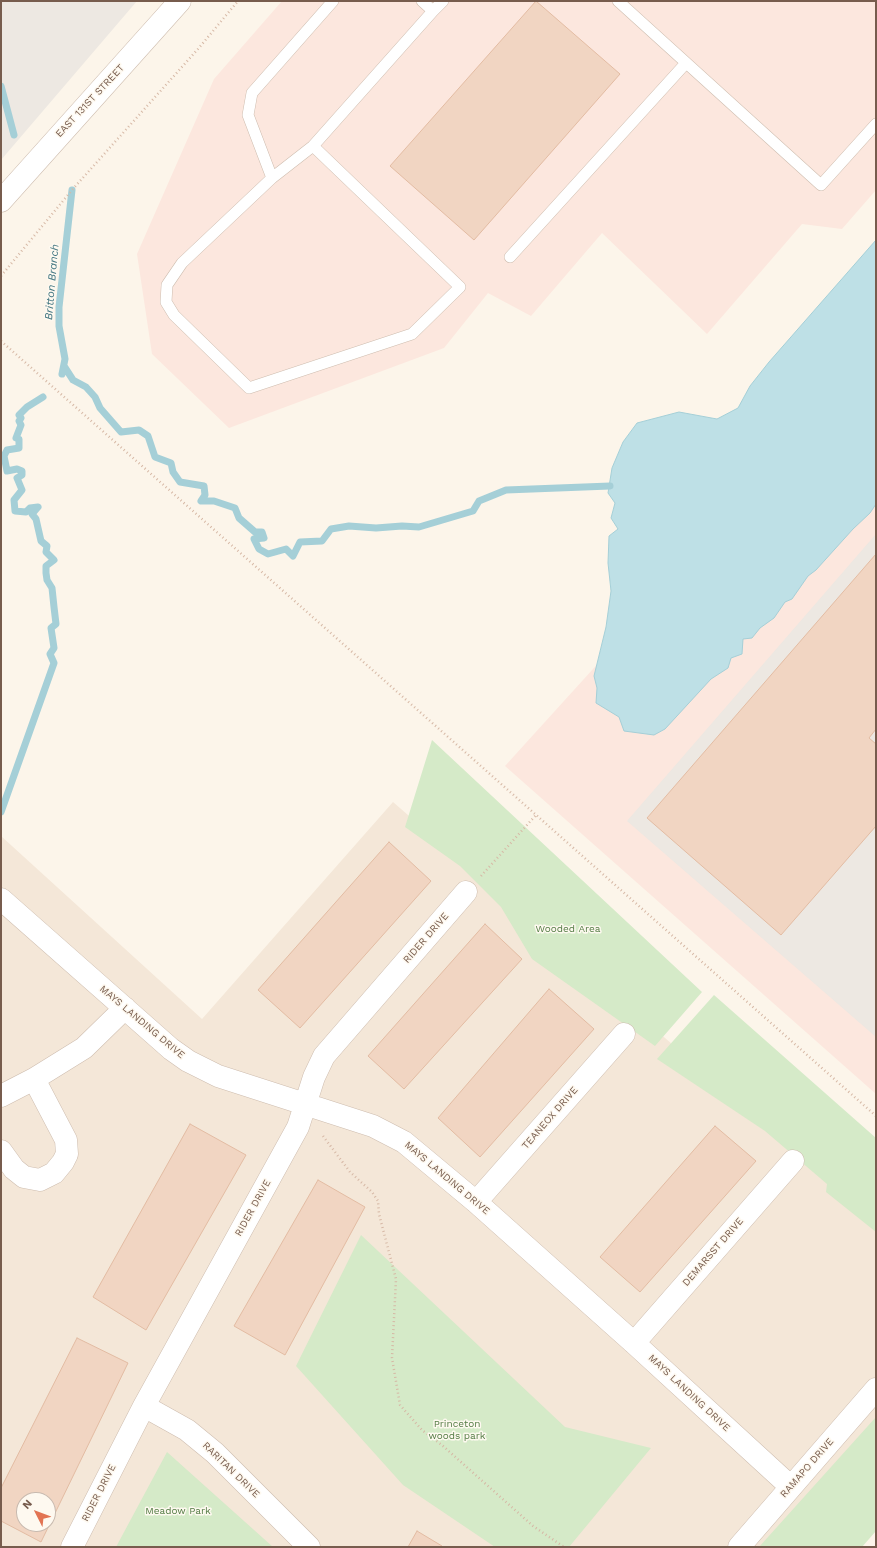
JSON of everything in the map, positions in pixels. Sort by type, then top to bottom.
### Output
[{"type":"street","name":"EAST 131ST STREET","points":[[1,201],[180,1]]},
{"type":"street","name":"RIDER DRIVE","points":[[72,1547],[144,1406],[298,1127],[304,1105],[319,1066],[333,1044],[466,892]]},
{"type":"street","name":"MAYS LANDING DRIVE","points":[[6,904],[171,1049],[204,1070],[304,1105],[374,1126],[404,1142],[476,1202],[634,1343],[791,1487]]},
{"type":"street","points":[[1,1096],[34,1079],[84,1048],[125,1008]]},
{"type":"street","name":"TEANEOX DRIVE","points":[[476,1202],[624,1034]]},
{"type":"street","points":[[1,1151],[14,1169],[24,1177],[40,1180],[54,1173],[63,1162],[67,1154],[66,1140],[34,1079]]},
{"type":"street","name":"DEMARSST DRIVE","points":[[634,1343],[793,1161]]},
{"type":"street","name":"RAMAPO DRIVE","points":[[739,1547],[876,1390]]},
{"type":"street","name":"RARITAN DRIVE","points":[[144,1406],[187,1430],[216,1453],[309,1547]]},
{"type":"lane","points":[[272,178],[248,115],[252,93],[333,1]]},
{"type":"lane","points":[[422,1],[433,12]]},
{"type":"lane","points":[[313,146],[460,288],[412,334],[249,388],[174,315],[166,302],[167,285],[182,263],[272,178],[313,146],[443,1]]},
{"type":"lane","points":[[618,1],[821,185],[876,124]]},
{"type":"lane","points":[[510,257],[686,63]]},
{"type":"path","points":[[1,276],[72,190],[238,1]]},
{"type":"path","points":[[1,341],[876,1116]]},
{"type":"path","points":[[466,892],[536,815]]},
{"type":"path","points":[[396,1278],[392,1358],[400,1405],[422,1430],[443,1446],[534,1526],[564,1547]]},
{"type":"shaded area","points":[[1,1],[137,1],[1,160]]},
{"type":"shaded area","points":[[282,1],[876,1],[876,190],[842,229],[802,224],[707,334],[602,233],[531,316],[488,293],[444,348],[229,428],[152,354],[137,254],[214,79]]},
{"type":"shaded area","points":[[876,357],[876,1094],[505,766]]},
{"type":"shaded area","points":[[876,534],[876,1037],[627,821]]},
{"type":"shaded area","points":[[393,802],[876,1221],[876,1422],[765,1547],[1,1547],[1,836],[202,1019]]},
{"type":"green space","name":"Wooded Area","points":[[432,740],[702,992],[655,1046],[532,959],[501,907],[460,866],[405,827]]},
{"type":"green space","points":[[714,995],[876,1138],[876,1232],[826,1192],[827,1184],[765,1131],[657,1059]]},
{"type":"green space","name":"Princeton woods park","points":[[361,1235],[565,1427],[651,1448],[569,1547],[495,1547],[403,1485],[296,1366]]},
{"type":"green space","points":[[876,1417],[876,1531],[862,1547],[759,1547]]},
{"type":"green space","name":"Meadow Park","points":[[167,1452],[273,1547],[116,1547]]},
{"type":"water","points":[[876,240],[876,504],[870,513],[853,529],[816,570],[808,576],[792,599],[785,602],[774,618],[760,628],[752,638],[743,639],[742,654],[731,658],[728,668],[711,679],[665,729],[654,735],[624,731],[619,717],[596,703],[597,688],[594,676],[606,627],[611,591],[608,563],[609,536],[618,529],[611,518],[615,503],[608,493],[612,468],[623,442],[637,423],[679,412],[717,419],[738,408],[750,386],[769,362]]},
{"type":"building","points":[[536,1],[620,74],[474,240],[390,166]]},
{"type":"building","points":[[876,554],[876,729],[869,738],[876,744],[876,826],[781,935],[647,818]]},
{"type":"building","points":[[389,842],[431,881],[300,1028],[258,990]]},
{"type":"building","points":[[485,924],[522,959],[404,1089],[368,1056]]},
{"type":"building","points":[[549,989],[594,1029],[480,1157],[438,1118]]},
{"type":"building","points":[[190,1124],[246,1155],[146,1330],[93,1297]]},
{"type":"building","points":[[715,1126],[756,1161],[640,1292],[600,1257]]},
{"type":"building","points":[[318,1180],[365,1207],[285,1355],[234,1326]]},
{"type":"building","points":[[77,1338],[128,1363],[56,1511],[56,1492],[16,1492],[16,1529],[1,1521],[1,1488]]},
{"type":"building","points":[[417,1531],[442,1546],[408,1547]]},
{"type":"building","points":[[22,1532],[46,1532],[41,1542]]},
{"type":"waterway","name":"Britton Branch","points":[[1,86],[14,135]]},
{"type":"waterway","name":"Britton Branch","points":[[62,374],[65,359],[59,326],[59,307],[72,190]]},
{"type":"waterway","points":[[64,366],[73,380],[86,387],[95,397],[100,408],[121,432],[139,430],[148,436],[155,457],[171,463],[173,472],[180,482],[204,486],[205,495],[201,501],[214,501],[235,508],[239,518],[255,532],[262,532],[264,538],[254,539],[259,549],[268,554],[286,549],[293,556],[300,542],[322,541],[331,529],[349,526],[376,528],[402,526],[419,527],[473,511],[479,501],[506,490],[610,486]]},
{"type":"waterway","points":[[1,812],[54,663],[50,654],[54,648],[51,628],[56,624],[52,588],[47,580],[46,573],[46,566],[54,560],[46,552],[47,546],[41,541],[36,519],[32,514],[38,507],[30,508],[26,512],[15,511],[14,500],[22,490],[17,478],[22,475],[22,471],[17,469],[7,471],[4,456],[7,450],[19,448],[19,439],[16,438],[21,425],[19,421],[21,418],[19,415],[27,407],[43,397]]}]
